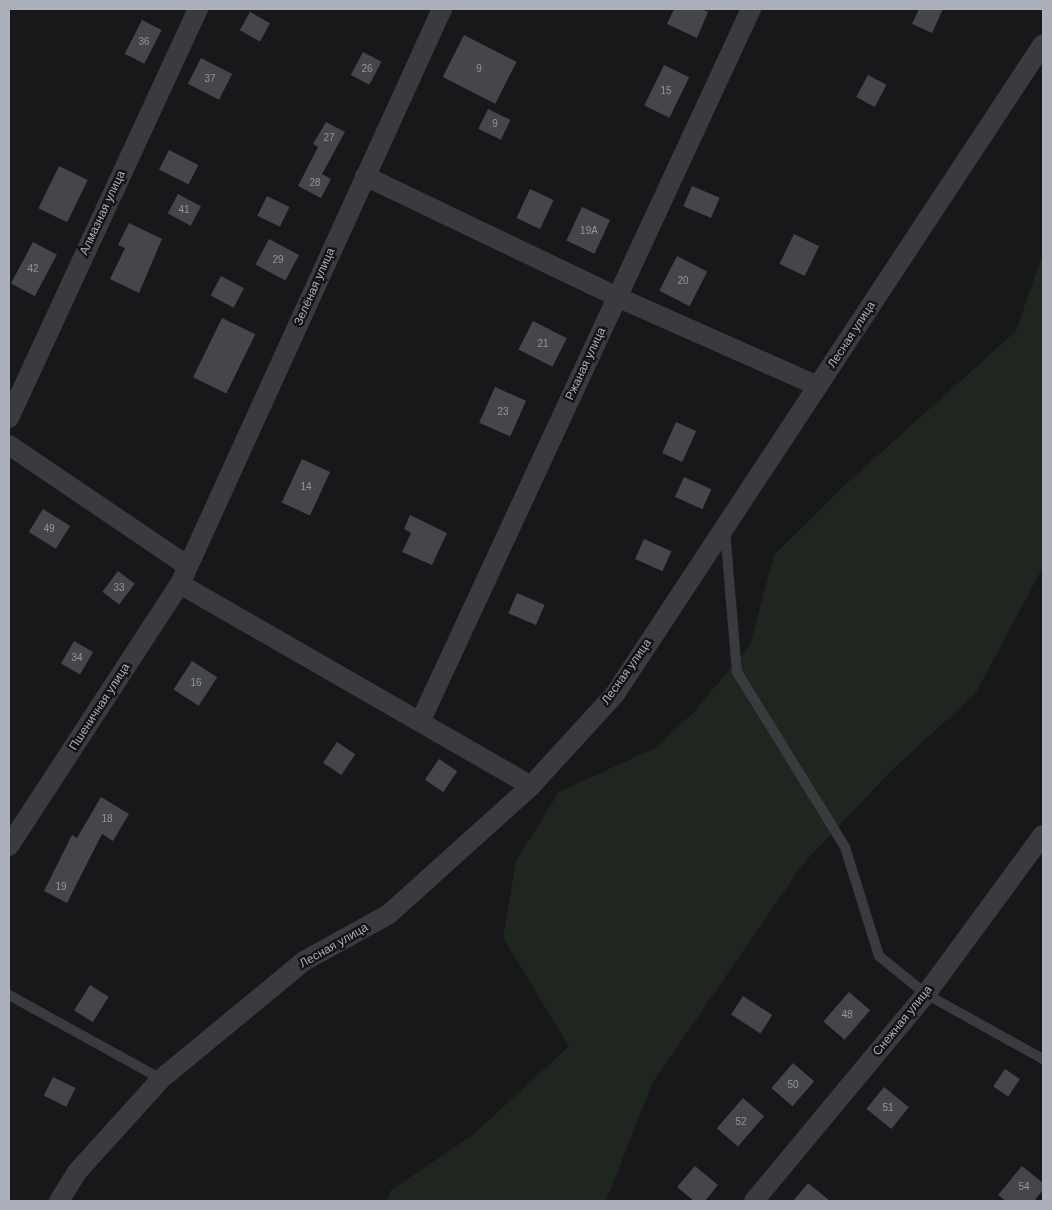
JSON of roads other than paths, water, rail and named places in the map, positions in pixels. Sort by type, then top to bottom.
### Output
[{"type":"street","name":"Алмазная улица","points":[[9,418],[198,9]]},
{"type":"street","name":"Зелёная улица","points":[[184,575],[442,9]]},
{"type":"street","name":"Ржаная улица","points":[[421,720],[752,9]]},
{"type":"street","name":"Лесная улица","points":[[59,1201],[77,1172],[161,1079],[304,961],[389,914],[531,786],[615,694],[724,525],[818,386],[1043,44]]},
{"type":"street","points":[[365,176],[617,297],[818,386]]},
{"type":"street","points":[[9,445],[184,575],[531,786]]},
{"type":"street","name":"Пшеничная улица","points":[[9,846],[184,575]]},
{"type":"street","name":"Снежная улица","points":[[754,1201],[926,994],[1043,835]]},
{"type":"lane","points":[[724,525],[737,672],[845,846],[878,956],[926,994],[1043,1059]]},
{"type":"lane","points":[[9,996],[161,1079]]}]
